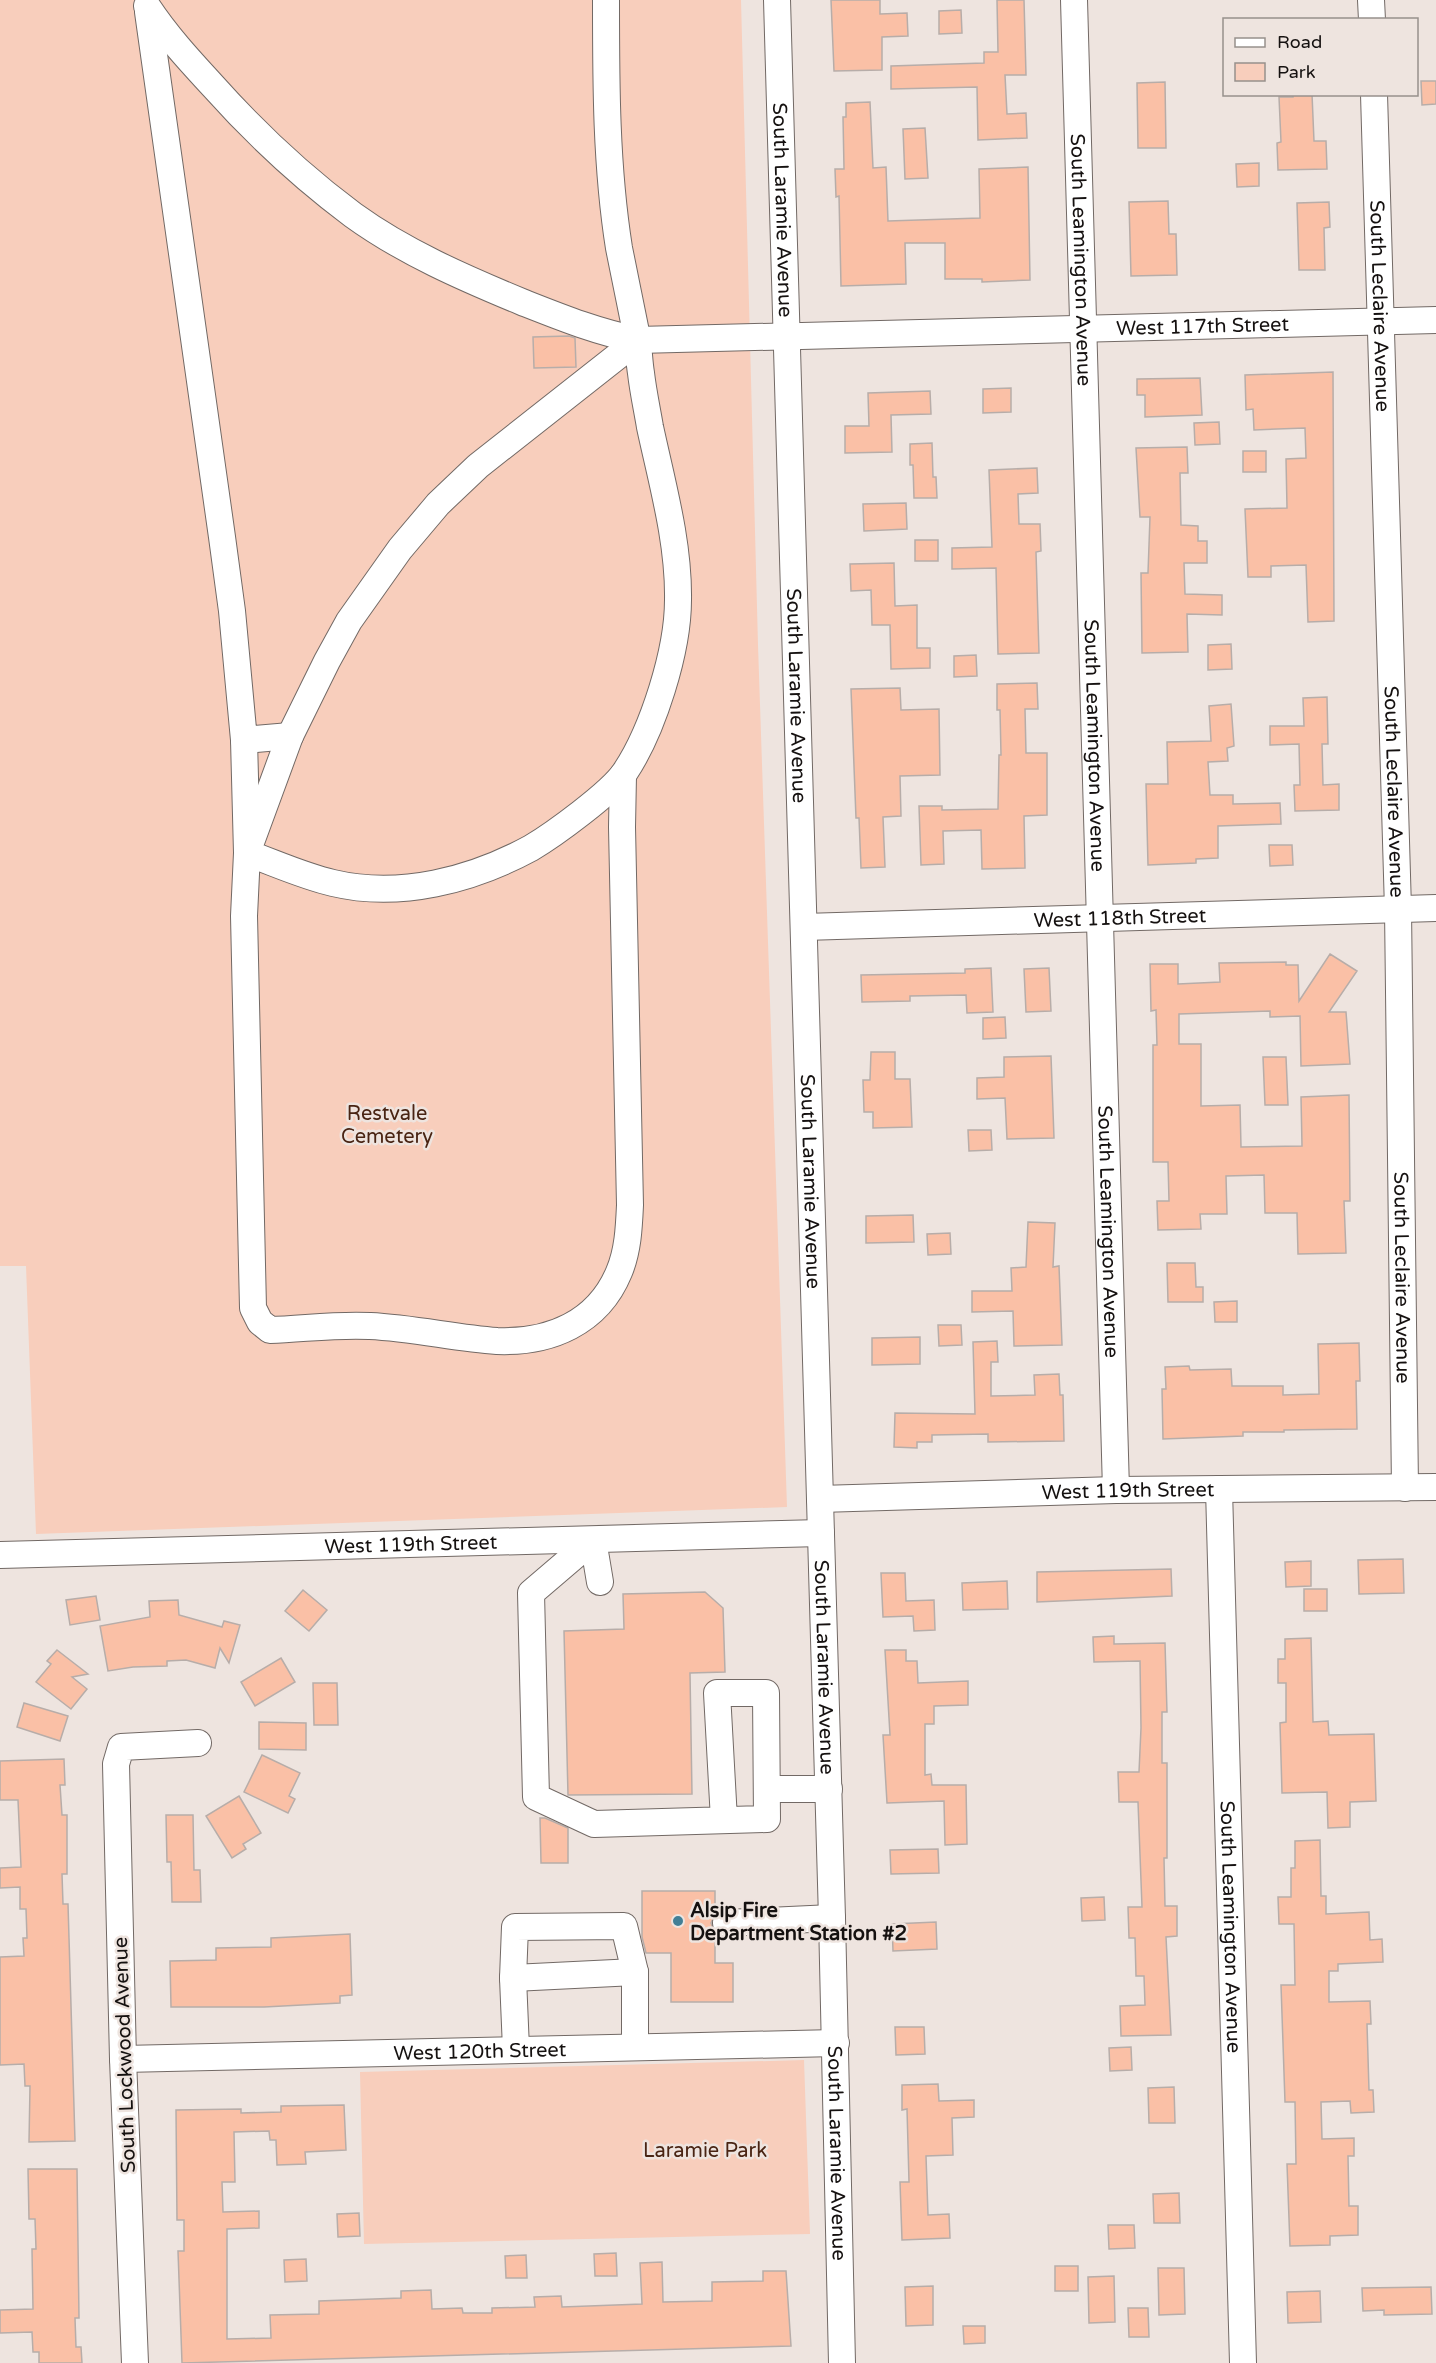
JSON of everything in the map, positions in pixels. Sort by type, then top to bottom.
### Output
[{"type":"street","points":[[247,853],[333,883],[363,888],[420,886],[485,870],[541,842],[566,824],[623,775],[642,743],[667,670],[676,632],[679,599],[669,512],[644,394],[638,340],[619,243],[609,164],[606,0]]},
{"type":"street","name":"South Laramie Avenue","points":[[777,0],[836,2043],[842,2363]]},
{"type":"street","name":"South Leamington Avenue","points":[[1074,0],[1116,1490]]},
{"type":"street","points":[[1371,0],[1372,18]]},
{"type":"street","points":[[146,3],[224,547],[244,740],[247,853],[245,928],[253,1308],[260,1322],[270,1330],[370,1326],[497,1341],[522,1340],[549,1335],[572,1326],[594,1312],[609,1292],[620,1271],[628,1240],[630,1205],[622,827],[623,775]]},
{"type":"street","name":"West 117th Street","points":[[146,3],[161,28],[263,139],[354,216],[445,269],[607,334],[638,340],[1436,320]]},
{"type":"street","name":"South Leclaire Avenue","points":[[1374,96],[1398,909],[1405,1488]]},
{"type":"street","points":[[247,853],[290,736],[349,621],[386,567],[438,504],[478,466],[529,424],[580,388],[638,340]]},
{"type":"street","points":[[244,740],[290,736]]},
{"type":"street","name":"West 118th Street","points":[[804,927],[1100,920],[1436,908]]},
{"type":"street","name":"West 119th Street","points":[[820,1499],[1116,1490],[1436,1487]]},
{"type":"street","name":"South Leamington Avenue","points":[[1219,1489],[1243,2363]]},
{"type":"street","name":"West 119th Street","points":[[0,1555],[821,1533]]},
{"type":"street","points":[[593,1540],[600,1582]]},
{"type":"street","points":[[593,1540],[531,1593],[536,1797],[594,1824],[767,1819],[766,1693],[717,1693],[724,1820]]},
{"type":"street","name":"South Lockwood Avenue","points":[[135,2363],[123,2059],[116,1764],[121,1747],[198,1743]]},
{"type":"street","points":[[767,1789],[828,1789]]},
{"type":"street","points":[[726,1923],[832,1918]]},
{"type":"street","points":[[516,2049],[513,1978],[515,1927],[624,1926],[635,1972],[635,2046]]},
{"type":"street","points":[[513,1978],[635,1972]]},
{"type":"street","name":"West 120th Street","points":[[123,2059],[836,2043]]},
{"type":"green space","name":"Restvale Cemetery","points":[[0,0],[741,0],[758,645],[787,1507],[36,1534],[26,1266],[0,1266]]},
{"type":"green space","name":"Laramie Park","points":[[804,2060],[810,2234],[364,2244],[360,2072]]},
{"type":"building","points":[[831,0],[880,0],[880,14],[907,13],[908,36],[882,37],[882,70],[834,71]]},
{"type":"building","points":[[997,0],[1024,0],[1026,75],[1005,75],[1007,114],[1026,113],[1027,138],[978,140],[977,87],[891,89],[891,66],[984,63],[984,52],[998,52]]},
{"type":"building","points":[[961,10],[962,33],[939,34],[939,11]]},
{"type":"building","points":[[1421,81],[1436,81],[1436,104],[1422,105]]},
{"type":"building","points":[[1165,82],[1166,148],[1138,148],[1137,83]]},
{"type":"building","points":[[1312,96],[1314,141],[1326,141],[1327,169],[1278,170],[1277,143],[1281,142],[1279,97]]},
{"type":"building","points":[[870,102],[873,168],[886,167],[888,221],[980,218],[979,169],[1028,167],[1030,280],[982,282],[982,279],[945,279],[945,243],[905,243],[906,284],[841,286],[839,196],[836,197],[835,169],[844,169],[843,117],[846,117],[846,103]]},
{"type":"building","points":[[925,128],[928,178],[905,179],[903,129]]},
{"type":"building","points":[[1259,163],[1259,186],[1237,187],[1236,164]]},
{"type":"building","points":[[1168,201],[1169,234],[1176,234],[1177,275],[1131,276],[1129,202]]},
{"type":"building","points":[[1329,202],[1330,227],[1324,228],[1325,270],[1299,270],[1297,203]]},
{"type":"building","points":[[569,336],[575,338],[576,367],[534,368],[533,337]]},
{"type":"building","points":[[1333,372],[1334,621],[1308,622],[1306,565],[1271,566],[1271,577],[1248,577],[1245,509],[1287,508],[1286,459],[1306,458],[1305,428],[1254,430],[1253,409],[1246,410],[1245,375]]},
{"type":"building","points":[[1200,378],[1202,415],[1145,417],[1145,395],[1137,395],[1137,379]]},
{"type":"building","points":[[1011,388],[1011,412],[983,413],[983,389]]},
{"type":"building","points":[[930,391],[931,414],[891,415],[892,452],[845,453],[845,426],[869,426],[868,393]]},
{"type":"building","points":[[1219,422],[1220,444],[1195,445],[1194,423]]},
{"type":"building","points":[[932,443],[933,477],[936,477],[937,498],[914,498],[910,444]]},
{"type":"building","points":[[1187,447],[1188,473],[1180,473],[1181,525],[1198,526],[1198,541],[1207,541],[1207,563],[1184,563],[1185,594],[1222,595],[1222,615],[1187,614],[1188,652],[1142,653],[1141,573],[1148,573],[1150,517],[1140,517],[1136,448]]},
{"type":"building","points":[[1243,451],[1266,451],[1266,472],[1243,472]]},
{"type":"building","points":[[1037,468],[1038,493],[1018,494],[1019,524],[1040,524],[1041,551],[1036,552],[1039,653],[998,654],[996,568],[952,569],[952,548],[992,547],[989,470]]},
{"type":"building","points":[[906,503],[907,529],[864,531],[863,504]]},
{"type":"building","points":[[915,540],[938,540],[938,561],[915,561]]},
{"type":"building","points":[[894,563],[895,606],[917,605],[917,648],[930,648],[930,668],[891,669],[890,625],[872,625],[871,590],[851,591],[850,564]]},
{"type":"building","points":[[1231,644],[1232,669],[1208,670],[1208,645]]},
{"type":"building","points":[[976,655],[977,676],[954,677],[954,656]]},
{"type":"building","points":[[1037,683],[1038,709],[1025,709],[1026,753],[1047,753],[1047,815],[1024,816],[1025,868],[982,869],[981,830],[943,831],[944,864],[921,865],[919,806],[942,806],[942,810],[998,809],[999,755],[1001,755],[997,684]]},
{"type":"building","points":[[900,688],[901,710],[939,709],[940,775],[900,776],[901,816],[883,817],[885,867],[861,868],[859,818],[856,818],[851,689]]},
{"type":"building","points":[[1327,697],[1328,744],[1322,744],[1323,785],[1339,784],[1339,810],[1295,811],[1294,785],[1300,785],[1299,744],[1270,745],[1270,726],[1304,726],[1303,698]]},
{"type":"building","points":[[1231,704],[1234,746],[1227,748],[1228,761],[1208,762],[1210,795],[1233,795],[1233,804],[1280,803],[1281,824],[1218,826],[1218,858],[1196,859],[1196,863],[1148,865],[1146,784],[1168,784],[1167,742],[1211,741],[1209,706]]},
{"type":"building","points":[[1269,845],[1292,845],[1293,865],[1270,866]]},
{"type":"building","points":[[1330,954],[1357,971],[1329,1012],[1346,1012],[1350,1064],[1301,1066],[1300,1016],[1270,1017],[1270,1011],[1179,1014],[1179,1044],[1201,1044],[1201,1106],[1240,1105],[1241,1147],[1302,1146],[1301,1097],[1349,1095],[1350,1201],[1344,1201],[1346,1253],[1298,1254],[1297,1213],[1265,1213],[1264,1175],[1226,1176],[1227,1214],[1200,1214],[1201,1229],[1158,1230],[1157,1201],[1169,1201],[1168,1162],[1153,1162],[1153,1045],[1157,1045],[1156,1010],[1151,1011],[1150,964],[1178,964],[1178,984],[1220,982],[1219,963],[1286,962],[1286,965],[1298,965],[1299,1001]]},
{"type":"building","points":[[991,968],[993,1012],[967,1013],[966,995],[910,996],[910,1001],[862,1002],[861,975],[965,973],[965,969]]},
{"type":"building","points":[[1049,968],[1051,1011],[1026,1012],[1024,969]]},
{"type":"building","points":[[1005,1017],[1006,1038],[983,1039],[983,1018]]},
{"type":"building","points":[[871,1052],[895,1052],[895,1079],[910,1079],[912,1127],[873,1128],[873,1112],[864,1112],[863,1080],[870,1080]]},
{"type":"building","points":[[1051,1056],[1054,1138],[1007,1139],[1005,1098],[977,1099],[977,1078],[1004,1077],[1004,1057]]},
{"type":"building","points":[[1263,1057],[1286,1057],[1288,1105],[1265,1105]]},
{"type":"building","points":[[968,1130],[991,1130],[992,1150],[969,1151]]},
{"type":"building","points":[[913,1215],[914,1242],[866,1243],[866,1216]]},
{"type":"building","points":[[1028,1222],[1055,1223],[1053,1267],[1059,1266],[1062,1345],[1014,1346],[1013,1311],[972,1312],[972,1291],[1012,1291],[1011,1268],[1026,1267]]},
{"type":"building","points":[[950,1233],[951,1254],[928,1255],[927,1234]]},
{"type":"building","points":[[1167,1263],[1195,1263],[1196,1287],[1203,1287],[1203,1302],[1168,1302]]},
{"type":"building","points":[[1237,1301],[1237,1322],[1215,1322],[1214,1302]]},
{"type":"building","points":[[938,1325],[961,1325],[962,1345],[939,1346]]},
{"type":"building","points":[[920,1337],[920,1364],[872,1365],[872,1338]]},
{"type":"building","points":[[997,1341],[998,1362],[991,1362],[991,1396],[1035,1395],[1034,1375],[1059,1374],[1060,1395],[1063,1395],[1064,1441],[988,1442],[988,1434],[932,1435],[932,1442],[917,1442],[917,1448],[894,1447],[895,1413],[975,1414],[973,1342]]},
{"type":"building","points":[[1359,1343],[1360,1381],[1356,1381],[1357,1429],[1243,1432],[1243,1436],[1163,1439],[1162,1389],[1166,1389],[1165,1367],[1189,1366],[1190,1370],[1231,1369],[1232,1386],[1283,1386],[1283,1395],[1319,1394],[1318,1344]]},
{"type":"building","points":[[1403,1559],[1404,1593],[1359,1594],[1358,1560]]},
{"type":"building","points":[[1311,1561],[1311,1586],[1286,1587],[1285,1562]]},
{"type":"building","points":[[1171,1569],[1172,1596],[1037,1602],[1037,1572]]},
{"type":"building","points":[[881,1573],[905,1573],[906,1601],[934,1600],[935,1630],[914,1631],[913,1616],[883,1617]]},
{"type":"building","points":[[1007,1581],[1008,1609],[963,1610],[962,1583]]},
{"type":"building","points":[[1304,1589],[1327,1589],[1327,1611],[1304,1611]]},
{"type":"building","points":[[303,1590],[327,1610],[309,1631],[285,1611]]},
{"type":"building","points":[[705,1592],[723,1608],[725,1672],[690,1673],[692,1794],[568,1795],[564,1631],[624,1629],[623,1594]]},
{"type":"building","points":[[96,1596],[100,1620],[70,1625],[66,1600]]},
{"type":"building","points":[[178,1600],[179,1615],[222,1627],[224,1621],[240,1625],[229,1663],[220,1648],[215,1668],[186,1660],[167,1661],[167,1666],[133,1667],[108,1671],[100,1626],[150,1617],[149,1601]]},
{"type":"building","points":[[1114,1636],[1114,1644],[1165,1643],[1167,1712],[1162,1712],[1162,1763],[1167,1763],[1165,1906],[1177,1906],[1177,1936],[1166,1937],[1171,2035],[1121,2036],[1120,2006],[1145,2005],[1144,1976],[1136,1976],[1135,1938],[1129,1938],[1128,1907],[1142,1907],[1138,1802],[1119,1802],[1118,1772],[1139,1772],[1140,1661],[1094,1662],[1093,1637]]},
{"type":"building","points":[[1311,1638],[1313,1722],[1328,1721],[1329,1735],[1374,1734],[1376,1801],[1350,1802],[1350,1827],[1328,1828],[1327,1792],[1282,1793],[1280,1723],[1286,1722],[1286,1683],[1278,1683],[1278,1659],[1285,1659],[1285,1639]]},
{"type":"building","points":[[57,1650],[88,1674],[72,1677],[87,1689],[71,1709],[36,1682],[51,1664],[47,1661]]},
{"type":"building","points":[[885,1650],[906,1650],[906,1661],[917,1661],[918,1683],[968,1681],[968,1705],[934,1706],[934,1724],[925,1724],[925,1775],[931,1774],[932,1785],[966,1785],[967,1844],[945,1845],[944,1801],[887,1803],[883,1735],[890,1735]]},
{"type":"building","points":[[281,1658],[295,1682],[255,1706],[241,1682]]},
{"type":"building","points":[[313,1683],[337,1683],[338,1725],[314,1725]]},
{"type":"building","points":[[24,1703],[68,1716],[60,1741],[17,1727]]},
{"type":"building","points":[[259,1722],[306,1723],[306,1750],[259,1749]]},
{"type":"building","points":[[262,1755],[300,1773],[289,1796],[295,1799],[288,1813],[244,1792]]},
{"type":"building","points":[[64,1759],[65,1785],[60,1785],[62,1815],[67,1815],[67,1874],[62,1874],[63,1904],[68,1904],[75,2141],[29,2142],[30,2086],[25,2086],[24,2064],[0,2065],[0,1957],[24,1956],[23,1938],[27,1938],[26,1909],[20,1909],[20,1887],[0,1888],[0,1868],[21,1867],[18,1800],[0,1800],[0,1761]]},
{"type":"building","points":[[239,1796],[261,1833],[243,1844],[246,1849],[232,1858],[206,1816]]},
{"type":"building","points":[[166,1815],[193,1815],[194,1870],[200,1870],[201,1902],[172,1902],[171,1862],[167,1862]]},
{"type":"building","points":[[540,1818],[568,1828],[568,1863],[541,1863]]},
{"type":"building","points":[[1320,1840],[1321,1896],[1326,1896],[1326,1914],[1369,1912],[1370,1940],[1382,1939],[1383,1962],[1338,1964],[1338,1971],[1329,1971],[1329,2002],[1370,2001],[1371,2024],[1367,2024],[1369,2090],[1373,2090],[1374,2112],[1351,2113],[1350,2101],[1321,2102],[1322,2139],[1354,2138],[1354,2156],[1348,2156],[1349,2206],[1358,2206],[1358,2235],[1330,2236],[1330,2245],[1290,2246],[1287,2164],[1296,2164],[1295,2102],[1285,2102],[1281,1985],[1295,1985],[1294,1924],[1279,1924],[1278,1897],[1291,1897],[1291,1868],[1295,1868],[1295,1841]]},
{"type":"building","points":[[938,1849],[939,1873],[891,1874],[890,1850]]},
{"type":"building","name":"Alsip Fire Department Station #2","points":[[642,1891],[715,1891],[715,1914],[711,1923],[715,1933],[715,1963],[733,1963],[733,2002],[671,2002],[671,1953],[646,1953],[642,1937]]},
{"type":"building","points":[[1104,1897],[1105,1920],[1082,1921],[1081,1898]]},
{"type":"building","points":[[936,1922],[937,1949],[893,1951],[892,1924]]},
{"type":"building","points":[[350,1934],[352,1995],[340,1996],[340,2003],[264,2007],[171,2007],[170,1961],[216,1960],[216,1948],[271,1947],[271,1938]]},
{"type":"building","points":[[895,2027],[924,2027],[925,2054],[896,2055]]},
{"type":"building","points":[[1131,2047],[1132,2070],[1110,2071],[1109,2048]]},
{"type":"building","points":[[938,2084],[939,2101],[974,2100],[974,2117],[952,2118],[953,2155],[926,2156],[928,2215],[949,2214],[950,2238],[902,2240],[900,2182],[909,2182],[907,2109],[902,2110],[902,2085]]},
{"type":"building","points":[[1174,2087],[1175,2123],[1149,2123],[1148,2088]]},
{"type":"building","points":[[344,2105],[346,2150],[305,2152],[306,2164],[277,2165],[276,2140],[270,2140],[269,2131],[234,2132],[235,2182],[222,2182],[223,2212],[259,2211],[259,2228],[227,2229],[227,2339],[271,2338],[270,2315],[319,2314],[319,2301],[401,2298],[401,2291],[431,2290],[432,2309],[462,2308],[463,2313],[492,2313],[492,2308],[535,2307],[534,2297],[561,2296],[562,2307],[642,2304],[640,2263],[662,2262],[663,2302],[712,2301],[712,2282],[763,2281],[763,2271],[786,2271],[791,2346],[182,2363],[178,2251],[184,2251],[184,2220],[177,2220],[176,2110],[241,2109],[241,2113],[281,2112],[281,2106]]},
{"type":"building","points":[[28,2169],[77,2169],[79,2318],[75,2318],[76,2347],[81,2347],[82,2363],[39,2363],[39,2352],[33,2352],[32,2332],[0,2333],[0,2310],[33,2309],[32,2249],[36,2249],[35,2219],[29,2219]]},
{"type":"building","points":[[1179,2193],[1180,2223],[1154,2223],[1153,2194]]},
{"type":"building","points":[[359,2213],[360,2236],[338,2237],[337,2214]]},
{"type":"building","points":[[1108,2225],[1134,2225],[1135,2248],[1109,2249]]},
{"type":"building","points":[[616,2253],[617,2276],[595,2276],[594,2254]]},
{"type":"building","points":[[526,2255],[527,2278],[506,2278],[505,2256]]},
{"type":"building","points":[[306,2259],[307,2281],[285,2282],[284,2260]]},
{"type":"building","points":[[1055,2266],[1078,2266],[1078,2291],[1055,2291]]},
{"type":"building","points":[[1158,2268],[1184,2268],[1185,2314],[1159,2315]]},
{"type":"building","points":[[1114,2276],[1115,2322],[1089,2323],[1088,2277]]},
{"type":"building","points":[[933,2286],[933,2325],[906,2326],[905,2287]]},
{"type":"building","points":[[1431,2287],[1432,2314],[1384,2315],[1384,2310],[1363,2311],[1362,2288]]},
{"type":"building","points":[[1320,2291],[1321,2322],[1288,2323],[1287,2292]]},
{"type":"building","points":[[1128,2308],[1148,2308],[1149,2337],[1129,2337]]},
{"type":"building","points":[[963,2326],[985,2326],[985,2343],[964,2344]]},
{"type":"place","name":"Alsip Fire Department Station #2","points":[[678,1921]]}]
